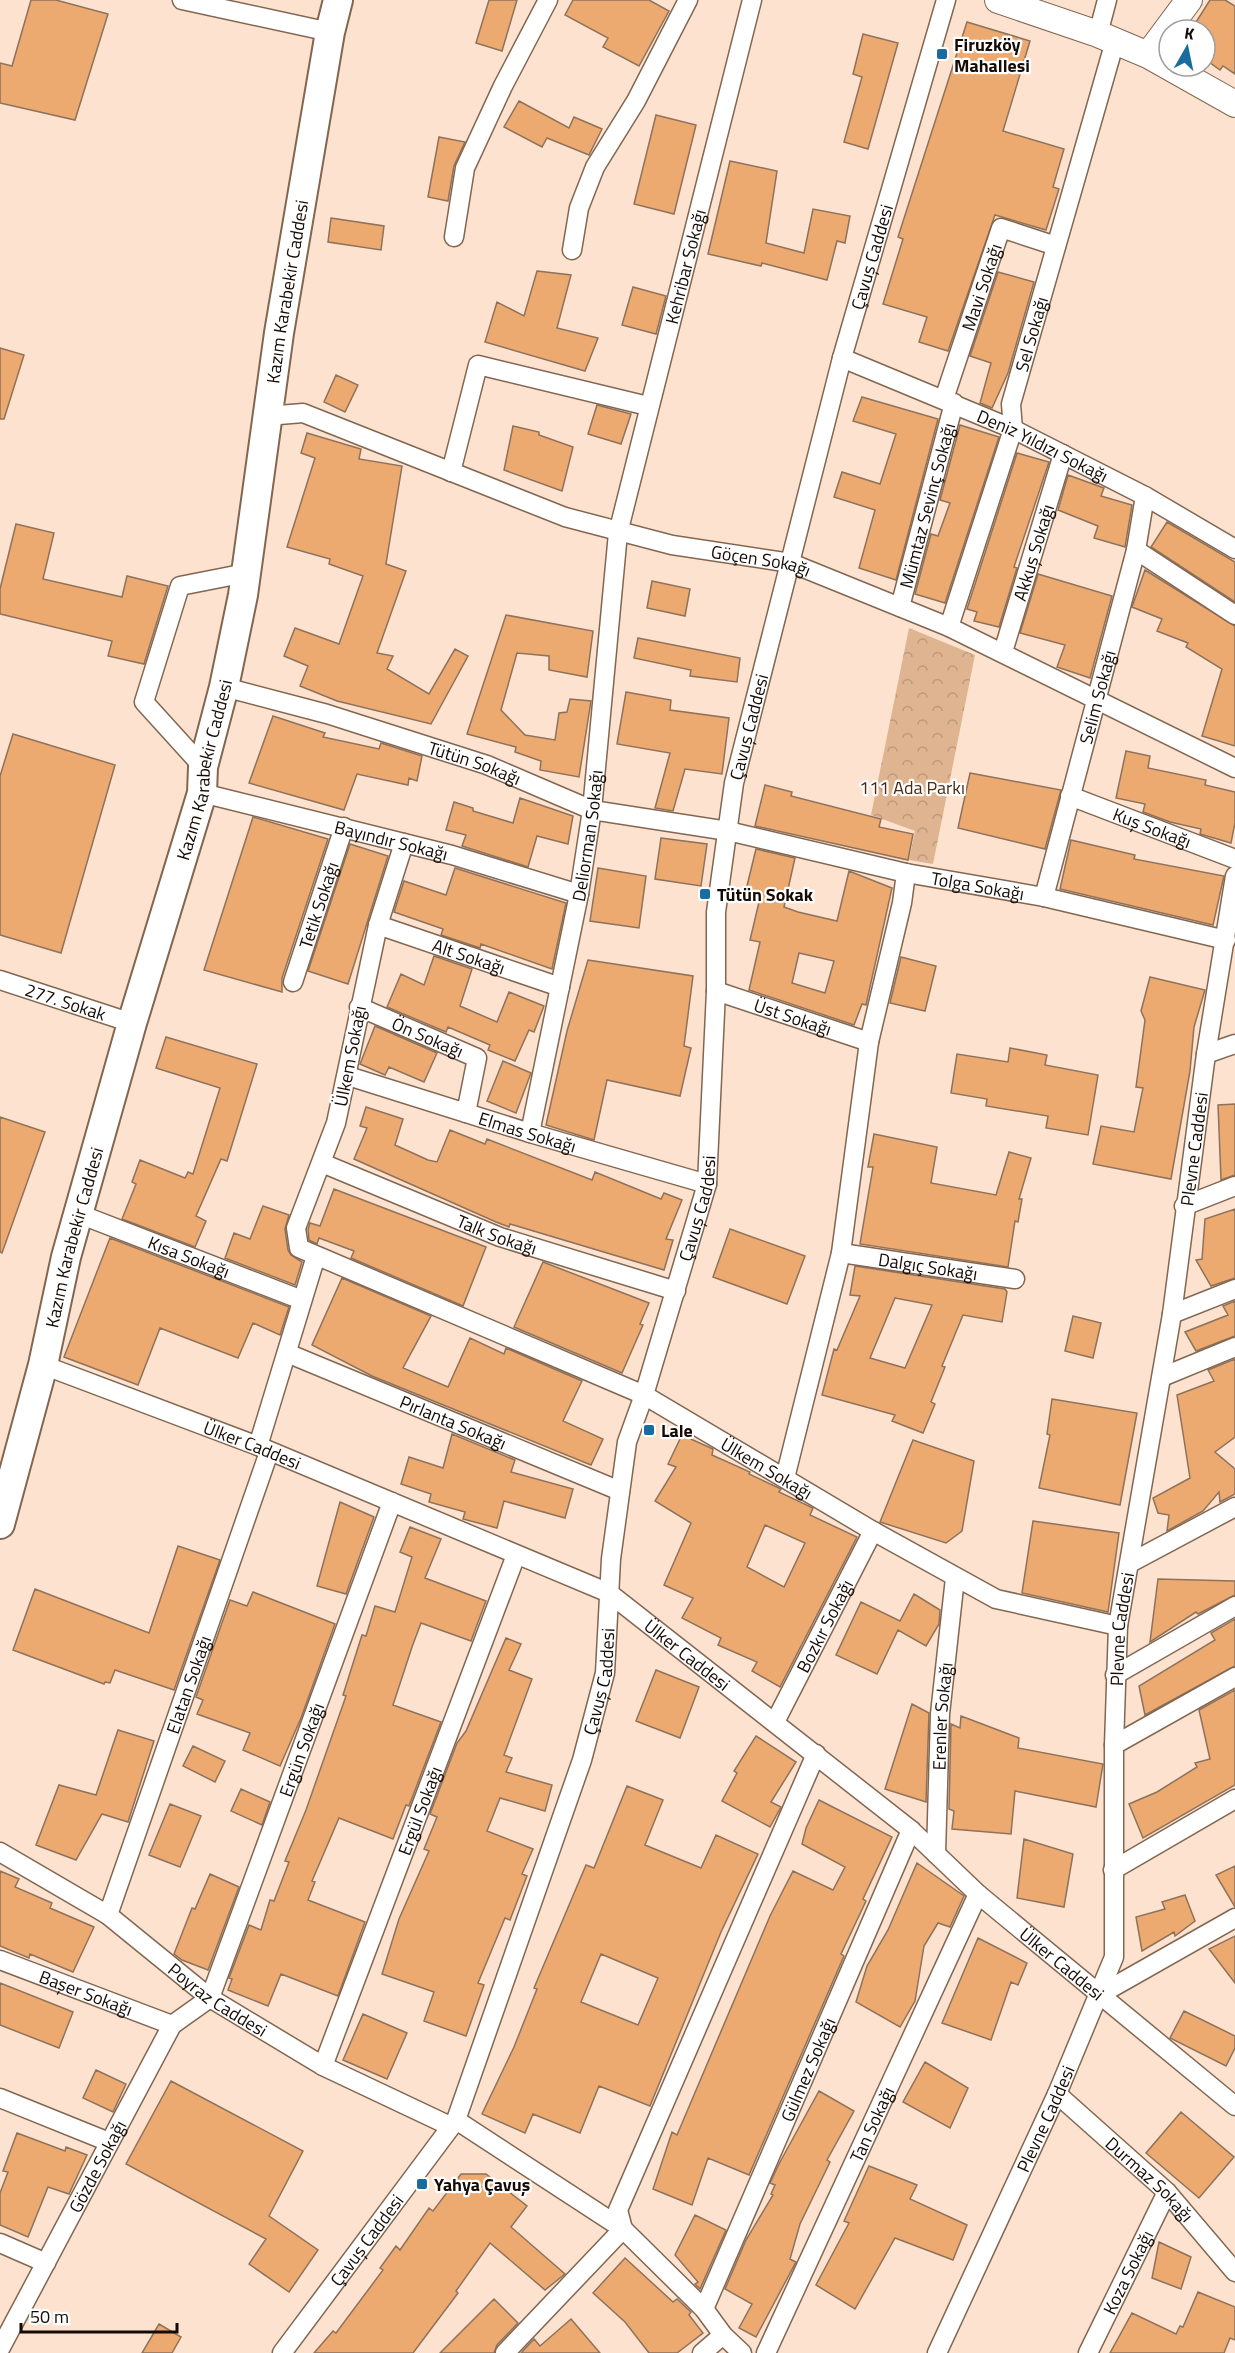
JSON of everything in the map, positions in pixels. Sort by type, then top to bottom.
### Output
[{"type":"main road","name":"Kazım Karabekir Caddesi","points":[[0,1524],[43,1365],[79,1214],[202,780],[224,687],[246,573],[279,333],[330,32],[338,0]]},
{"type":"main road","points":[[998,0],[1107,38],[1148,55],[1235,104]]},
{"type":"main road","points":[[1148,55],[1189,0]]},
{"type":"street","points":[[182,0],[330,32]]},
{"type":"street","points":[[454,237],[465,168],[503,86],[548,0]]},
{"type":"street","points":[[572,250],[579,208],[595,167],[636,101],[688,0]]},
{"type":"street","name":"Kehribar Sokağı","points":[[618,532],[752,0]]},
{"type":"street","name":"Çavuş Caddesi","points":[[282,2353],[453,2123],[582,1760],[605,1673],[609,1593],[627,1442],[644,1395],[707,1184],[716,991],[716,912],[734,783],[842,358],[946,0]]},
{"type":"street","name":"Sel Sokağı","points":[[949,627],[1013,429],[1011,404],[1056,246],[1107,38],[1107,0]]},
{"type":"street","name":"Mavi Sokağı","points":[[949,401],[1001,228],[1056,246]]},
{"type":"street","name":"Deniz Yıldızı Sokağı","points":[[842,358],[1013,429],[1145,496],[1235,549]]},
{"type":"street","points":[[451,472],[478,365],[648,406]]},
{"type":"street","name":"Mümtaz Sevinç Sokağı","points":[[900,607],[949,401]]},
{"type":"street","name":"Göçen Sokağı","points":[[267,416],[303,413],[565,517],[618,532],[672,544],[791,563],[949,627],[1004,652],[1094,700],[1235,768]]},
{"type":"street","name":"Akkuş Sokağı","points":[[1004,652],[1063,454]]},
{"type":"street","name":"Selim Sokağı","points":[[1044,897],[1094,700],[1136,550],[1145,496]]},
{"type":"street","name":"Deliorman Sokağı","points":[[530,1133],[579,894],[592,810],[618,532]]},
{"type":"street","points":[[1136,550],[1235,615]]},
{"type":"street","points":[[202,780],[144,702],[180,586],[246,573]]},
{"type":"street","name":"Tütün Sokağı","points":[[224,687],[327,714],[487,765],[592,810],[728,831]]},
{"type":"street","name":"Bayındır Sokağı","points":[[202,780],[344,826],[579,894]]},
{"type":"street","name":"Kuş Sokağı","points":[[1070,796],[1235,859]]},
{"type":"street","name":"Tetik Sokağı","points":[[292,982],[344,826]]},
{"type":"street","name":"Tolga Sokağı","points":[[728,831],[906,873],[1044,897],[1226,940]]},
{"type":"street","name":"Ülkem Sokağı","points":[[404,843],[378,925],[359,1007],[348,1076],[322,1163],[296,1228],[299,1248],[644,1395],[873,1531],[996,1599],[1118,1626]]},
{"type":"street","points":[[785,1478],[841,1253],[869,1042],[902,903],[906,873]]},
{"type":"street","name":"Plevne Caddesi","points":[[937,2353],[1057,2094],[1114,1957],[1114,1745],[1118,1626],[1172,1314],[1184,1206],[1235,876]]},
{"type":"street","name":"Alt Sokağı","points":[[378,925],[560,987]]},
{"type":"street","name":"277. Sokak","points":[[0,980],[132,1023]]},
{"type":"street","name":"Üst Sokağı","points":[[716,991],[869,1042]]},
{"type":"street","name":"Ön Sokağı","points":[[359,1007],[477,1058],[466,1113]]},
{"type":"street","points":[[1206,1054],[1235,1044]]},
{"type":"street","name":"Elmas Sokağı","points":[[348,1076],[530,1133],[707,1184]]},
{"type":"street","name":"Talk Sokağı","points":[[322,1163],[500,1237],[676,1291]]},
{"type":"street","points":[[1184,1206],[1235,1186]]},
{"type":"street","name":"Kısa Sokağı","points":[[79,1214],[302,1300]]},
{"type":"street","name":"Dalgıç Sokağı","points":[[841,1253],[1016,1279]]},
{"type":"street","points":[[264,1449],[287,1353],[316,1256]]},
{"type":"street","points":[[1172,1314],[1235,1289]]},
{"type":"street","points":[[1162,1377],[1235,1347]]},
{"type":"street","name":"Pırlanta Sokağı","points":[[287,1353],[620,1491]]},
{"type":"street","name":"Ülker Caddesi","points":[[43,1365],[264,1449],[609,1593],[910,1830],[978,1894],[1235,2106]]},
{"type":"street","name":"Elatan Sokağı","points":[[108,1915],[264,1449]]},
{"type":"street","name":"Ergün Sokağı","points":[[210,1998],[392,1502]]},
{"type":"street","points":[[1130,1563],[1235,1507]]},
{"type":"street","name":"Bozkır Sokağı","points":[[775,1722],[873,1531]]},
{"type":"street","name":"Ergül Sokağı","points":[[323,2066],[516,1555]]},
{"type":"street","name":"Erenler Sokağı","points":[[936,1854],[940,1714],[955,1578]]},
{"type":"street","points":[[1115,1675],[1235,1606]]},
{"type":"street","points":[[1114,1745],[1235,1677]]},
{"type":"street","points":[[506,2353],[624,2229],[618,2210],[816,1754]]},
{"type":"street","points":[[1113,1870],[1235,1799]]},
{"type":"street","name":"Gülmez Sokağı","points":[[704,2309],[910,1830]]},
{"type":"street","name":"Poyraz Caddesi","points":[[0,1851],[108,1915],[210,1998],[323,2066],[453,2123],[624,2229],[704,2309],[723,2335],[742,2353]]},
{"type":"street","name":"Tan Sokağı","points":[[766,2353],[978,1894]]},
{"type":"street","points":[[1099,1995],[1235,1918]]},
{"type":"street","name":"Başer Sokağı","points":[[0,1960],[172,2025]]},
{"type":"street","name":"Gözde Sokağı","points":[[0,2349],[172,2025],[210,1998]]},
{"type":"street","name":"Durmaz Sokağı","points":[[1057,2094],[1167,2192],[1235,2272]]},
{"type":"street","points":[[0,2098],[109,2142]]},
{"type":"street","name":"Koza Sokağı","points":[[1088,2353],[1167,2192]]},
{"type":"street","points":[[0,2243],[46,2263]]},
{"type":"street","points":[[702,2353],[723,2335]]},
{"type":"green space","name":"111 Ada Parkı","points":[[909,628],[975,655],[933,864],[909,860],[915,831],[871,815]]},
{"type":"building","points":[[31,0],[56,0],[108,14],[75,120],[0,103],[0,63],[12,66]]},
{"type":"building","points":[[489,0],[517,0],[502,51],[476,43]]},
{"type":"building","points":[[573,0],[649,0],[669,11],[639,66],[603,47],[608,38],[565,15]]},
{"type":"building","points":[[1210,0],[1225,0],[1235,6],[1235,74],[1223,66],[1220,70],[1217,68],[1217,18],[1199,18]]},
{"type":"building","points":[[967,22],[1030,41],[1003,131],[1064,149],[1053,187],[1059,189],[1046,230],[995,215],[948,351],[919,342],[927,317],[883,304],[903,239],[898,237]]},
{"type":"building","points":[[863,34],[898,43],[868,149],[844,142],[862,77],[853,74]]},
{"type":"building","points":[[519,101],[569,128],[574,117],[602,129],[589,155],[547,138],[542,147],[504,127]]},
{"type":"building","points":[[656,115],[696,125],[674,214],[634,204]]},
{"type":"building","points":[[439,137],[465,142],[454,166],[448,201],[428,197]]},
{"type":"building","points":[[730,161],[777,171],[766,243],[804,253],[813,209],[850,216],[845,243],[837,241],[827,280],[762,263],[761,266],[708,254]]},
{"type":"building","points":[[331,218],[384,226],[381,250],[328,242]]},
{"type":"building","points":[[537,271],[571,275],[557,328],[598,338],[585,371],[485,342],[497,302],[524,316]]},
{"type":"building","points":[[998,272],[1034,282],[1008,373],[992,408],[980,403],[991,363],[970,356]]},
{"type":"building","points":[[633,287],[666,296],[656,334],[622,325]]},
{"type":"building","points":[[0,348],[24,355],[4,419],[0,419]]},
{"type":"building","points":[[336,375],[358,385],[345,412],[324,402]]},
{"type":"building","points":[[862,397],[938,419],[896,580],[859,568],[875,510],[834,497],[842,472],[880,484],[896,434],[853,421]]},
{"type":"building","points":[[597,405],[631,414],[621,444],[588,434]]},
{"type":"building","points":[[960,425],[999,437],[945,603],[915,594],[931,534],[938,536],[950,503],[940,500]]},
{"type":"building","points":[[513,426],[539,432],[539,435],[573,447],[562,491],[504,470]]},
{"type":"building","points":[[307,433],[361,449],[359,459],[402,466],[386,564],[406,571],[377,653],[393,656],[387,669],[429,694],[455,649],[468,656],[431,724],[337,701],[300,686],[308,666],[284,656],[295,628],[339,644],[363,576],[329,564],[330,559],[287,547],[315,458],[301,453]]},
{"type":"building","points":[[1017,453],[1049,462],[1014,567],[1017,568],[999,627],[974,621],[977,612],[967,609]]},
{"type":"building","points":[[1068,475],[1104,488],[1101,496],[1132,505],[1125,547],[1094,538],[1098,526],[1058,510]]},
{"type":"building","points":[[1167,522],[1235,562],[1235,602],[1151,547]]},
{"type":"building","points":[[16,524],[54,533],[43,579],[122,597],[127,576],[168,586],[144,664],[108,656],[112,641],[0,614],[0,589]]},
{"type":"building","points":[[1145,570],[1235,626],[1235,746],[1202,736],[1222,669],[1186,647],[1188,643],[1157,631],[1162,619],[1132,607]]},
{"type":"building","points":[[1038,574],[1112,596],[1090,678],[1057,667],[1065,645],[1020,633]]},
{"type":"building","points":[[652,581],[690,589],[685,616],[647,608]]},
{"type":"building","points":[[506,615],[593,631],[587,677],[549,670],[549,656],[517,653],[501,710],[525,735],[555,740],[559,713],[567,712],[570,699],[591,701],[579,777],[540,770],[541,761],[515,752],[516,747],[467,734]]},
{"type":"building","points":[[638,638],[740,658],[737,682],[690,676],[691,670],[634,658]]},
{"type":"building","points":[[626,692],[671,700],[670,710],[729,718],[722,774],[685,769],[673,811],[655,808],[670,753],[617,744]]},
{"type":"building","points":[[273,716],[325,733],[323,737],[379,749],[381,743],[422,756],[417,781],[409,778],[408,785],[357,774],[344,810],[249,783]]},
{"type":"building","points":[[13,734],[115,765],[61,953],[0,935],[0,776]]},
{"type":"building","points":[[1126,751],[1150,756],[1148,768],[1206,780],[1205,785],[1235,792],[1235,823],[1231,843],[1200,834],[1201,829],[1170,822],[1143,812],[1145,804],[1116,798]]},
{"type":"building","points":[[970,773],[1061,790],[1045,849],[958,828]]},
{"type":"building","points":[[765,785],[792,792],[791,796],[881,819],[879,827],[913,834],[908,860],[755,826]]},
{"type":"building","points":[[520,798],[573,816],[568,844],[537,836],[528,867],[462,846],[466,835],[446,830],[454,802],[473,808],[473,811],[513,823]]},
{"type":"building","points":[[253,817],[328,839],[282,978],[282,992],[204,970]]},
{"type":"building","points":[[661,838],[707,844],[701,886],[655,879]]},
{"type":"building","points":[[1071,840],[1135,855],[1134,859],[1224,876],[1213,925],[1060,889]]},
{"type":"building","points":[[350,844],[388,856],[348,984],[308,971]]},
{"type":"building","points":[[756,849],[795,858],[784,907],[798,912],[837,921],[849,871],[892,888],[866,1005],[862,1004],[854,1025],[749,990],[760,942],[750,940],[760,898],[745,894]],"holes":[[[799,953],[834,961],[825,993],[792,983]]]},
{"type":"building","points":[[455,868],[566,903],[552,969],[481,944],[480,948],[441,935],[443,929],[394,912],[404,881],[446,895]]},
{"type":"building","points":[[598,868],[646,876],[639,928],[590,921]]},
{"type":"building","points":[[434,956],[472,969],[460,1006],[497,1022],[509,992],[544,1006],[534,1032],[529,1030],[515,1061],[488,1050],[490,1045],[448,1027],[446,1032],[387,1007],[401,974],[424,985]]},
{"type":"building","points":[[901,957],[936,966],[925,1011],[890,1003]]},
{"type":"building","points":[[588,960],[693,976],[684,1046],[691,1048],[680,1096],[607,1080],[594,1140],[546,1125],[567,1031]]},
{"type":"building","points":[[1150,977],[1205,990],[1194,1027],[1190,1071],[1171,1179],[1093,1164],[1101,1126],[1134,1132],[1143,1088],[1136,1087],[1145,1020],[1141,1011]]},
{"type":"building","points":[[375,1026],[437,1053],[424,1082],[389,1067],[385,1075],[360,1064]]},
{"type":"building","points":[[166,1037],[257,1064],[227,1161],[221,1159],[196,1216],[206,1221],[195,1247],[122,1219],[136,1184],[132,1182],[140,1160],[185,1178],[188,1172],[193,1174],[220,1088],[156,1068]]},
{"type":"building","points":[[1010,1048],[1047,1055],[1045,1065],[1098,1075],[1088,1135],[1046,1128],[1048,1116],[986,1106],[987,1099],[951,1093],[957,1054],[1008,1062]]},
{"type":"building","points":[[503,1061],[531,1073],[516,1113],[487,1101]]},
{"type":"building","points":[[1235,1104],[1235,1175],[1221,1180],[1218,1105]]},
{"type":"building","points":[[366,1107],[403,1119],[395,1145],[428,1160],[437,1162],[450,1130],[485,1144],[487,1139],[592,1180],[595,1172],[661,1199],[664,1193],[682,1200],[666,1239],[673,1240],[664,1270],[510,1224],[509,1227],[354,1159],[367,1128],[360,1126]]},
{"type":"building","points":[[0,1117],[45,1132],[2,1253],[0,1252]]},
{"type":"building","points":[[874,1134],[937,1147],[931,1183],[996,1195],[1009,1152],[1031,1158],[1019,1199],[1022,1199],[1018,1222],[1015,1221],[1008,1267],[860,1244],[873,1167],[868,1167]]},
{"type":"building","points":[[334,1189],[486,1247],[463,1306],[351,1258],[354,1251],[319,1238],[317,1244],[309,1240],[310,1223],[320,1226]]},
{"type":"building","points":[[263,1206],[289,1215],[285,1229],[288,1250],[291,1255],[302,1262],[295,1285],[225,1258],[234,1233],[250,1239]]},
{"type":"building","points":[[1235,1209],[1235,1278],[1211,1286],[1196,1260],[1202,1259],[1205,1219]]},
{"type":"building","points":[[730,1229],[805,1256],[787,1304],[713,1277]]},
{"type":"building","points":[[110,1238],[289,1307],[280,1335],[253,1323],[238,1358],[160,1328],[138,1385],[64,1357]]},
{"type":"building","points":[[543,1262],[649,1303],[640,1324],[643,1325],[622,1373],[514,1327]]},
{"type":"building","points":[[855,1266],[1005,1289],[1007,1292],[1002,1322],[963,1315],[942,1366],[945,1367],[931,1402],[935,1404],[923,1433],[892,1421],[895,1415],[822,1395],[834,1349],[837,1350],[860,1296],[850,1295]],"holes":[[[895,1298],[932,1305],[905,1368],[870,1358]]]},
{"type":"building","points":[[342,1278],[431,1316],[403,1368],[448,1387],[470,1338],[504,1354],[506,1348],[582,1381],[563,1421],[603,1439],[591,1465],[372,1376],[312,1345]]},
{"type":"building","points":[[1235,1301],[1235,1336],[1196,1351],[1185,1332],[1228,1315],[1223,1306]]},
{"type":"building","points":[[1073,1316],[1101,1323],[1093,1358],[1065,1351]]},
{"type":"building","points":[[1235,1359],[1235,1437],[1215,1452],[1235,1469],[1235,1494],[1220,1502],[1219,1492],[1203,1511],[1167,1531],[1169,1515],[1158,1513],[1153,1498],[1190,1478],[1177,1395],[1214,1381],[1208,1370]]},
{"type":"building","points":[[1052,1399],[1137,1413],[1120,1505],[1039,1488],[1050,1435],[1047,1434]]},
{"type":"building","points":[[452,1434],[515,1460],[511,1472],[573,1489],[565,1518],[504,1501],[497,1528],[463,1519],[465,1512],[429,1502],[431,1494],[401,1484],[409,1457],[443,1468]]},
{"type":"building","points":[[682,1435],[713,1449],[712,1455],[750,1472],[749,1474],[781,1489],[779,1492],[813,1508],[810,1515],[857,1537],[780,1687],[752,1671],[757,1662],[718,1645],[721,1638],[682,1618],[693,1598],[664,1585],[691,1523],[655,1501],[676,1467],[668,1464]],"holes":[[[765,1525],[805,1543],[784,1587],[747,1567]]]},
{"type":"building","points":[[913,1440],[974,1461],[962,1531],[946,1543],[880,1522]]},
{"type":"building","points":[[340,1502],[374,1517],[346,1594],[317,1586]]},
{"type":"building","points":[[1033,1521],[1119,1533],[1108,1612],[1022,1593]]},
{"type":"building","points":[[410,1527],[441,1539],[425,1578],[486,1601],[471,1641],[421,1623],[393,1705],[441,1722],[409,1806],[406,1805],[393,1839],[339,1818],[312,1881],[315,1882],[308,1900],[365,1922],[338,1996],[281,1974],[268,2006],[228,1990],[232,1979],[229,1978],[249,1925],[261,1930],[270,1900],[274,1901],[289,1862],[285,1861],[306,1810],[346,1696],[343,1695],[362,1635],[366,1636],[375,1606],[395,1612],[412,1557],[400,1552]]},
{"type":"building","points":[[178,1546],[220,1560],[174,1690],[115,1670],[110,1683],[105,1682],[104,1684],[13,1650],[35,1589],[149,1633]]},
{"type":"building","points":[[1158,1579],[1235,1581],[1235,1595],[1198,1614],[1196,1612],[1150,1642]]},
{"type":"building","points":[[253,1592],[335,1624],[301,1718],[280,1766],[243,1750],[250,1733],[197,1714],[203,1700],[196,1697],[230,1600],[247,1606]]},
{"type":"building","points":[[914,1594],[940,1610],[939,1624],[926,1646],[898,1630],[877,1674],[836,1655],[861,1602],[900,1621]]},
{"type":"building","points":[[1235,1619],[1235,1666],[1145,1715],[1139,1686],[1215,1640],[1211,1633]]},
{"type":"building","points":[[506,1638],[521,1644],[509,1670],[532,1679],[504,1755],[512,1758],[506,1772],[552,1785],[545,1811],[500,1798],[487,1831],[533,1849],[522,1874],[527,1876],[510,1920],[505,1918],[478,1983],[484,1985],[466,2036],[424,2021],[434,1992],[382,1974],[399,1919],[429,1851],[424,1849],[437,1817],[430,1814],[457,1743],[466,1731]]},
{"type":"building","points":[[656,1670],[699,1687],[680,1738],[636,1721]]},
{"type":"building","points":[[1235,1690],[1235,1785],[1143,1838],[1129,1804],[1157,1792],[1197,1767],[1195,1763],[1210,1759],[1199,1710]]},
{"type":"building","points":[[912,1704],[929,1713],[926,1802],[885,1789]]},
{"type":"building","points":[[961,1716],[1019,1738],[1018,1748],[1103,1764],[1096,1807],[1015,1791],[1011,1834],[952,1829],[954,1811],[949,1809],[951,1724],[960,1728]]},
{"type":"building","points":[[118,1730],[154,1741],[128,1822],[102,1814],[76,1860],[36,1845],[59,1785],[96,1795]]},
{"type":"building","points":[[756,1736],[796,1762],[771,1802],[781,1807],[770,1827],[722,1801],[737,1773],[734,1771]]},
{"type":"building","points":[[193,1746],[225,1761],[215,1782],[183,1766]]},
{"type":"building","points":[[627,1786],[663,1800],[645,1845],[701,1868],[716,1835],[758,1854],[721,1932],[650,2106],[599,2086],[580,2133],[533,2114],[525,2133],[482,2114],[514,2047],[537,1989],[534,1988],[586,1865],[594,1868]],"holes":[[[601,1954],[658,1978],[638,2025],[581,2002]]]},
{"type":"building","points":[[241,1789],[270,1802],[262,1825],[231,1811]]},
{"type":"building","points":[[819,1800],[892,1837],[863,1899],[866,1901],[841,1954],[844,1956],[749,2175],[708,2158],[692,2205],[653,2189],[672,2132],[677,2135],[770,1916],[793,1871],[833,1890],[845,1867],[802,1844],[806,1828]]},
{"type":"building","points":[[170,1804],[201,1816],[180,1867],[149,1855]]},
{"type":"building","points":[[1024,1839],[1073,1854],[1064,1907],[1017,1898]]},
{"type":"building","points":[[917,1863],[964,1896],[950,1927],[938,1923],[924,1946],[915,2001],[900,2027],[856,2002],[867,1966],[888,1930]]},
{"type":"building","points":[[1235,1866],[1235,1907],[1216,1875]]},
{"type":"building","points":[[0,1871],[19,1879],[15,1887],[52,1903],[50,1908],[94,1927],[73,1972],[30,1954],[29,1958],[0,1946]]},
{"type":"building","points":[[210,1874],[239,1887],[208,1970],[182,1960],[174,1954],[192,1908],[195,1909]]},
{"type":"building","points":[[1185,1895],[1195,1921],[1175,1936],[1174,1932],[1142,1951],[1136,1917],[1165,1909],[1162,1902]]},
{"type":"building","points":[[1235,1936],[1235,1983],[1209,1949]]},
{"type":"building","points":[[978,1938],[1027,1963],[1018,1985],[1011,1982],[991,2040],[942,2023]]},
{"type":"building","points":[[0,1983],[73,2012],[59,2048],[0,2025]]},
{"type":"building","points":[[1184,2011],[1235,2036],[1235,2048],[1226,2066],[1170,2038]]},
{"type":"building","points":[[363,2014],[407,2033],[387,2079],[343,2060]]},
{"type":"building","points":[[925,2062],[968,2088],[950,2128],[903,2102]]},
{"type":"building","points":[[96,2070],[126,2084],[113,2112],[83,2098]]},
{"type":"building","points":[[171,2081],[303,2151],[269,2216],[318,2250],[289,2292],[249,2264],[266,2239],[126,2164]]},
{"type":"building","points":[[819,2091],[854,2111],[827,2160],[830,2162],[800,2224],[790,2259],[796,2262],[756,2337],[739,2328],[752,2304],[725,2289],[746,2240],[773,2195],[771,2194],[775,2185],[770,2183]]},
{"type":"building","points":[[1181,2112],[1234,2157],[1199,2198],[1146,2153]]},
{"type":"building","points":[[17,2133],[65,2151],[66,2147],[87,2155],[69,2194],[48,2187],[28,2237],[0,2225],[0,2193],[8,2172],[3,2171]]},
{"type":"building","points":[[869,2166],[917,2185],[910,2199],[967,2225],[953,2260],[895,2238],[855,2309],[816,2285],[849,2223],[844,2221]]},
{"type":"building","points":[[461,2174],[486,2174],[527,2206],[511,2227],[565,2274],[545,2290],[490,2243],[456,2291],[458,2293],[413,2353],[314,2353],[333,2331],[336,2333],[383,2270],[380,2268],[396,2246],[400,2250],[429,2208],[433,2211]]},
{"type":"building","points":[[695,2215],[726,2230],[700,2289],[695,2284],[698,2282],[675,2255]]},
{"type":"building","points":[[1159,2242],[1191,2257],[1181,2289],[1152,2278]]},
{"type":"building","points":[[625,2258],[673,2302],[677,2299],[691,2312],[689,2315],[703,2333],[677,2353],[649,2353],[625,2322],[593,2293]]},
{"type":"building","points":[[1198,2292],[1235,2307],[1235,2340],[1230,2338],[1224,2353],[1110,2353],[1132,2313],[1176,2334],[1180,2326],[1183,2327]]},
{"type":"building","points":[[494,2299],[518,2323],[497,2345],[494,2353],[440,2353]]},
{"type":"building","points":[[571,2319],[600,2353],[521,2353],[534,2339],[540,2346]]},
{"type":"building","points":[[159,2324],[181,2337],[172,2353],[142,2353]]},
{"type":"place","name":"Firuzköy Mahallesi","points":[[942,54]]},
{"type":"place","name":"Tütün Sokak","points":[[705,894]]},
{"type":"place","name":"Lale","points":[[649,1430]]},
{"type":"place","name":"Yahya Çavuş","points":[[422,2184]]}]
